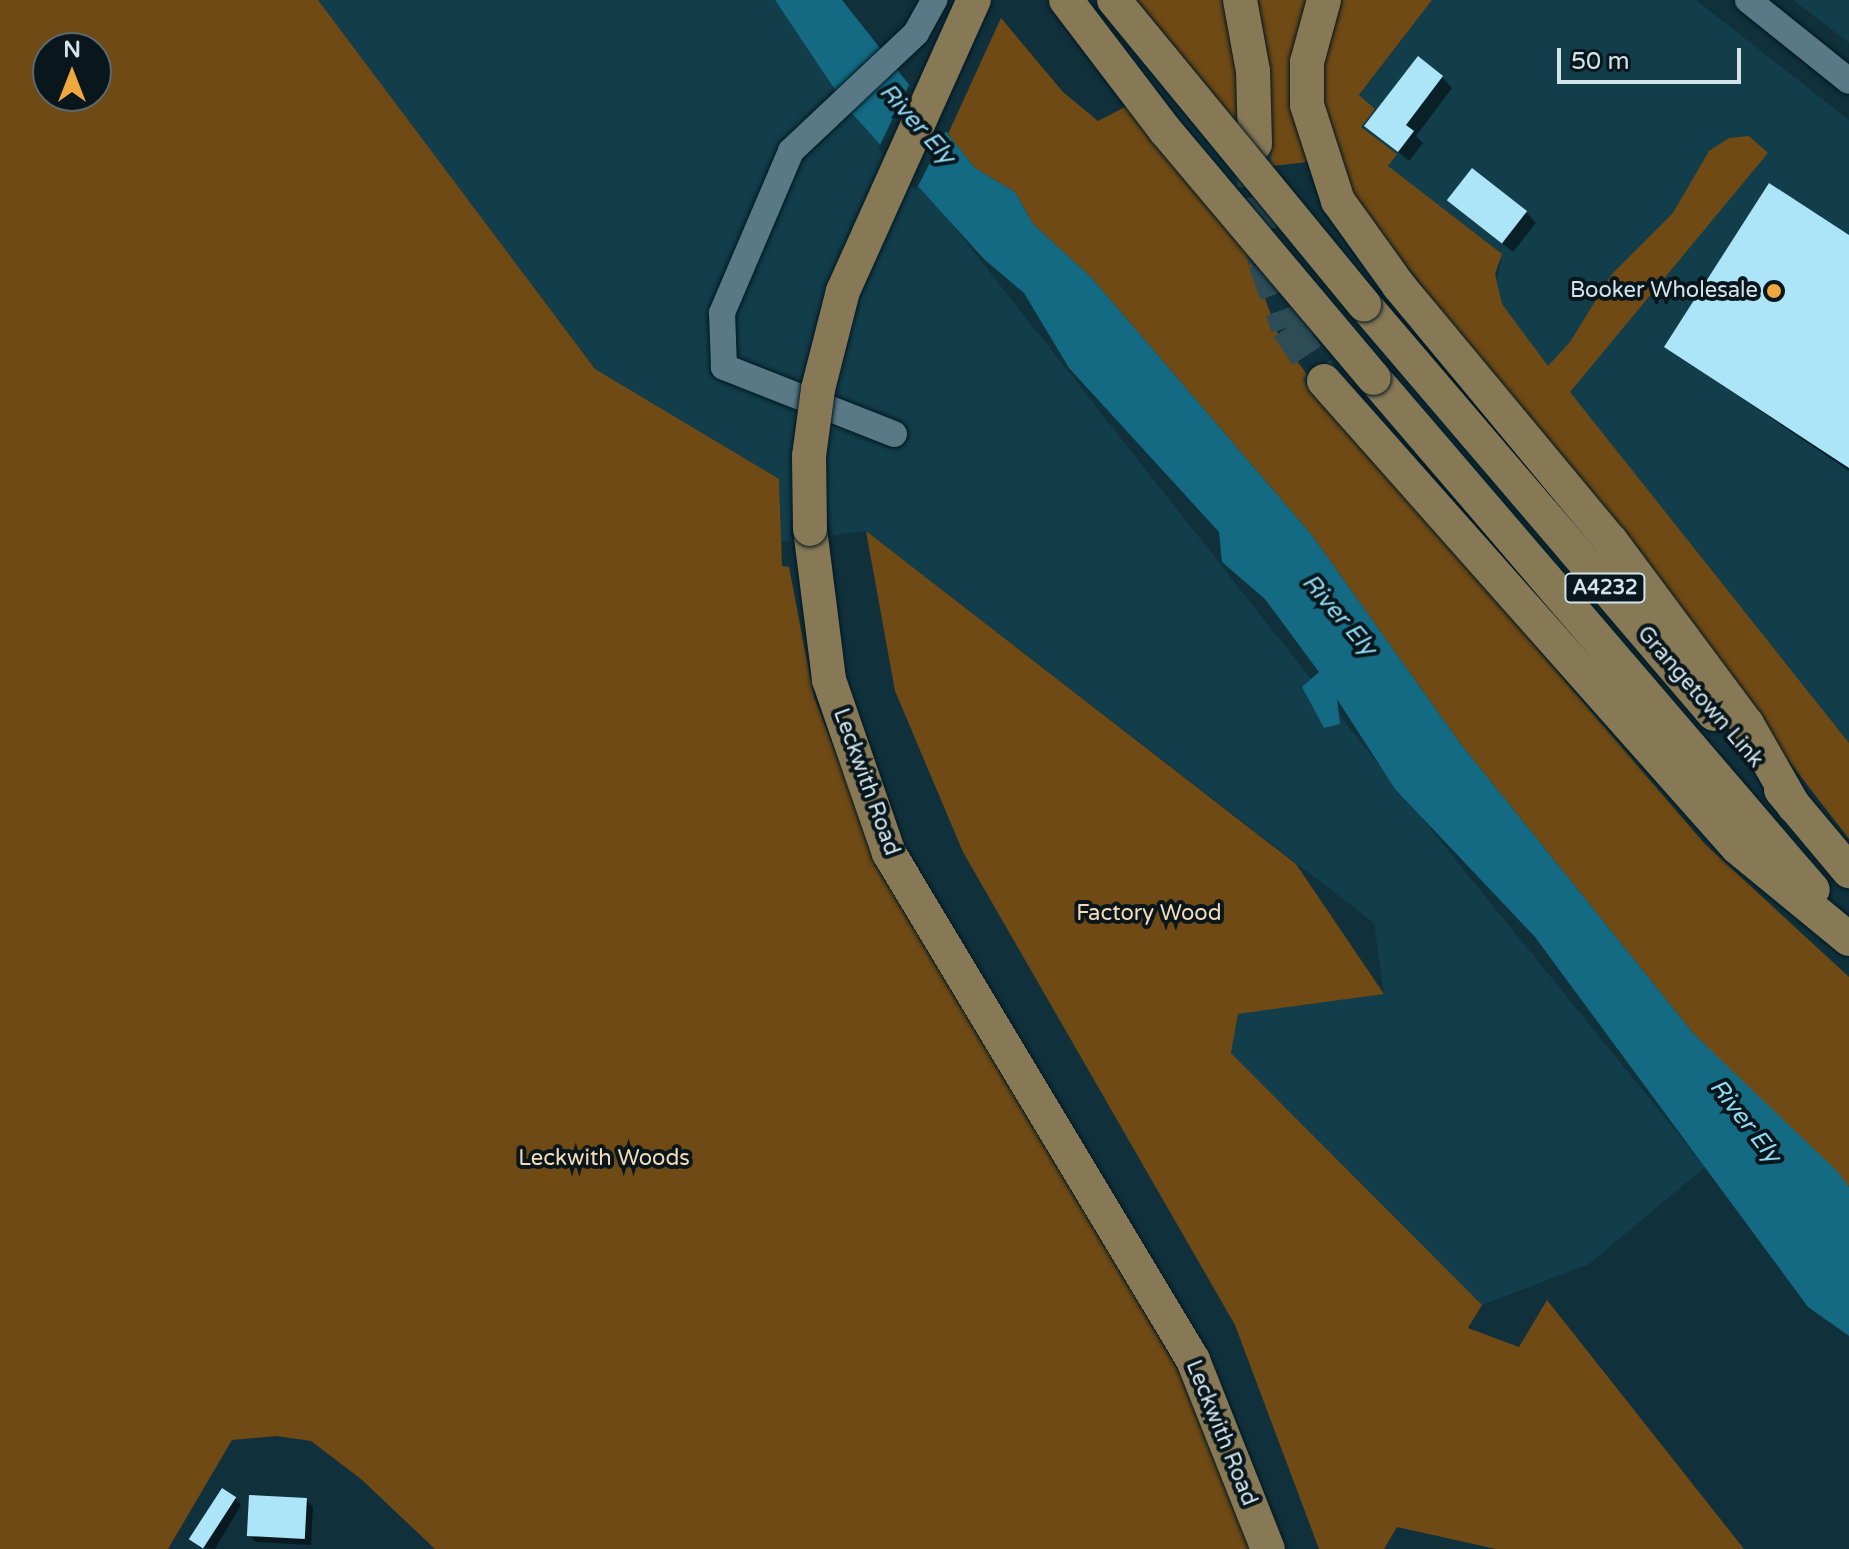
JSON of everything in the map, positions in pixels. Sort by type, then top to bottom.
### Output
[{"type":"main road","name":"Leckwith Road","points":[[974,0],[843,291],[818,389],[809,456],[810,529],[829,680],[889,853],[1193,1360],[1268,1549]]},
{"type":"main road","name":"Grangetown Link","points":[[1066,0],[1165,130],[1849,936]]},
{"type":"main road","name":"Grangetown Link","points":[[1114,0],[1364,304],[1849,871]]},
{"type":"main road","points":[[1240,0],[1253,71],[1255,144]]},
{"type":"main road","points":[[1324,0],[1307,62],[1307,105],[1338,201],[1399,286],[1611,541],[1747,724],[1794,806]]},
{"type":"main road","points":[[1324,381],[1737,847],[1849,936]]},
{"type":"street","points":[[894,434],[724,367],[722,313],[791,151],[916,33],[934,0]]},
{"type":"street","points":[[1748,0],[1849,81]]},
{"type":"shaded area","points":[[318,0],[775,0],[1382,769],[1705,1167],[1589,1264],[1482,1305],[1231,1053],[1238,1014],[1384,994],[1374,923],[866,531],[781,542],[779,479],[595,369]]},
{"type":"shaded area","points":[[1432,0],[1696,0],[1849,120],[1849,743],[1493,304],[1502,254],[1387,166],[1361,127],[1359,96]]},
{"type":"shaded area","points":[[1793,0],[1849,0],[1849,43],[1835,32]]},
{"type":"green space","name":"Leckwith Woods","points":[[0,0],[318,0],[595,369],[779,479],[782,566],[789,567],[814,697],[850,791],[879,854],[1182,1377],[1254,1549],[435,1549],[361,1479],[311,1441],[277,1436],[232,1440],[168,1549],[0,1549]]},
{"type":"green space","points":[[1137,0],[1224,0],[1234,42],[1242,130]]},
{"type":"green space","points":[[1255,0],[1311,0],[1295,114],[1307,162],[1272,166],[1267,159],[1266,89]]},
{"type":"green space","points":[[1341,0],[1432,0],[1359,95],[1375,109],[1361,127],[1397,154],[1388,166],[1502,254],[1495,274],[1502,304],[1548,366],[1570,342],[1612,274],[1673,213],[1709,151],[1729,138],[1749,136],[1768,153],[1570,392],[1849,743],[1849,839],[1345,186],[1320,96],[1326,44]]},
{"type":"green space","points":[[1001,18],[1063,92],[1098,121],[1127,106],[1249,254],[1279,337],[1341,420],[1704,843],[1849,977],[1849,1187],[1694,1034],[1460,743],[1311,534],[1091,277],[1033,224],[1015,192],[975,168],[948,134]]},
{"type":"green space","name":"Factory Wood","points":[[866,531],[1296,864],[1384,994],[1238,1014],[1231,1053],[1482,1305],[1468,1328],[1519,1347],[1547,1300],[1744,1549],[1496,1549],[1397,1527],[1384,1549],[1319,1549],[1235,1325],[963,852],[895,691]]},
{"type":"water","name":"River Ely","points":[[775,0],[842,0],[975,168],[1015,192],[1033,224],[1091,277],[1311,534],[1460,743],[1694,1034],[1837,1171],[1849,1187],[1849,1336],[1808,1307],[1535,937],[1395,789],[1337,699],[1340,724],[1324,728],[1302,687],[1319,672],[1265,599],[1222,562],[1219,532],[1069,368],[1024,293],[984,259],[848,109]]},
{"type":"pier","points":[[911,81],[948,127],[916,190],[878,149]]},
{"type":"building","points":[[1418,56],[1443,76],[1406,125],[1414,131],[1398,152],[1364,126]]},
{"type":"building","points":[[1472,168],[1527,211],[1502,243],[1447,200]]},
{"type":"building","name":"Booker Wholesale","points":[[1769,183],[1849,235],[1849,468],[1664,347]]},
{"type":"building","points":[[222,1488],[236,1497],[203,1548],[189,1539]]},
{"type":"building","points":[[249,1495],[307,1498],[305,1539],[247,1536]]},
{"type":"tunnel","points":[[1255,153],[1254,197],[1265,262],[1288,327],[1324,381]]},
{"type":"place","name":"Booker Wholesale","points":[[1774,291]]}]
